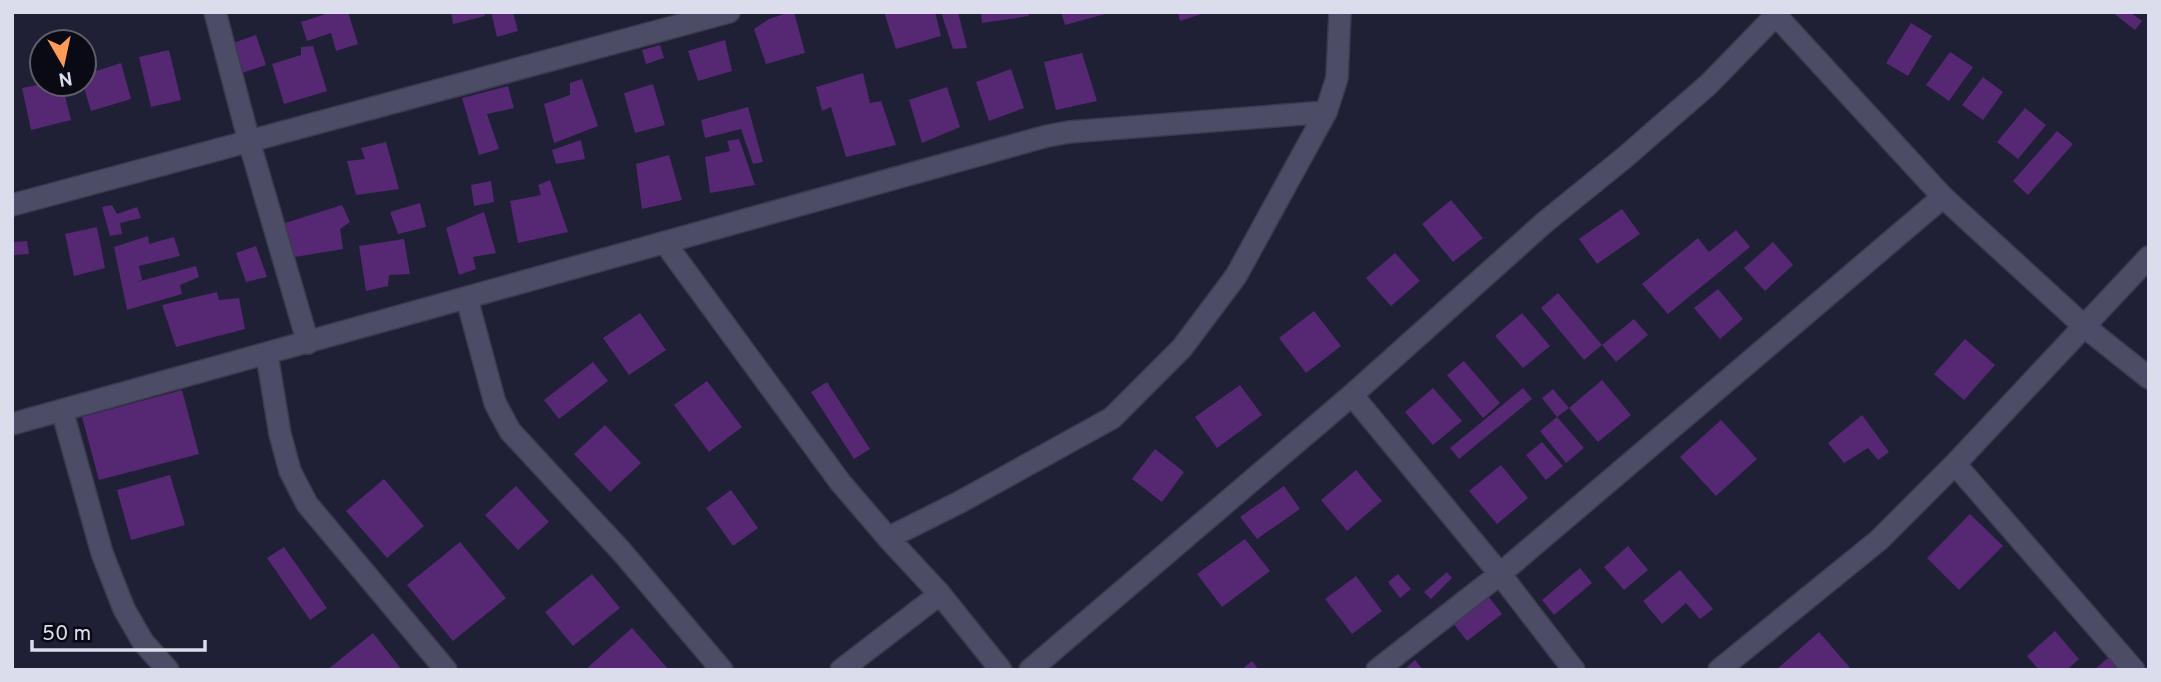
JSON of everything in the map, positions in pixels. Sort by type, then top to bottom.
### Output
[{"type":"street","points":[[215,12],[249,141],[308,343]]},
{"type":"street","points":[[12,205],[729,12]]},
{"type":"street","points":[[888,538],[960,502],[1112,418],[1182,348],[1236,275],[1326,112],[1336,78],[1340,12]]},
{"type":"street","points":[[1030,670],[1352,396],[1545,222],[1709,84],[1775,14],[1943,197],[2085,327],[2149,378]]},
{"type":"street","points":[[12,424],[1048,136],[1069,132],[1326,112]]},
{"type":"street","points":[[1377,670],[1500,574],[1943,197]]},
{"type":"street","points":[[665,243],[832,472],[940,594],[1002,670]]},
{"type":"street","points":[[1719,670],[1879,540],[1955,464],[2149,257]]},
{"type":"street","points":[[467,299],[495,403],[510,432],[622,552],[722,670]]},
{"type":"street","points":[[267,355],[280,434],[290,471],[307,504],[446,670]]},
{"type":"street","points":[[1352,396],[1500,574],[1574,670]]},
{"type":"street","points":[[62,410],[102,553],[124,609],[143,642],[168,670]]},
{"type":"street","points":[[1955,464],[2134,670]]},
{"type":"street","points":[[841,670],[940,594]]},
{"type":"building","points":[[332,12],[348,12],[358,44],[336,51],[331,33],[307,41],[301,22]]},
{"type":"building","points":[[451,12],[484,12],[485,16],[453,24]]},
{"type":"building","points":[[491,12],[513,12],[518,31],[497,37]]},
{"type":"building","points":[[794,12],[805,53],[766,64],[754,29],[769,19]]},
{"type":"building","points":[[884,12],[935,12],[941,36],[896,49]]},
{"type":"building","points":[[941,12],[958,12],[967,48],[953,49]]},
{"type":"building","points":[[981,12],[1028,12],[1029,16],[982,23]]},
{"type":"building","points":[[1061,12],[1108,12],[1109,13],[1065,25]]},
{"type":"building","points":[[1178,12],[1205,12],[1205,13],[1180,21]]},
{"type":"building","points":[[2112,12],[2130,12],[2142,21],[2135,30]]},
{"type":"building","points":[[1911,23],[1932,36],[1908,76],[1886,63]]},
{"type":"building","points":[[256,35],[266,65],[242,73],[233,43]]},
{"type":"building","points":[[725,40],[732,71],[698,81],[688,51]]},
{"type":"building","points":[[660,45],[664,58],[646,64],[642,50]]},
{"type":"building","points":[[313,46],[327,91],[284,104],[272,64],[301,55],[301,47]]},
{"type":"building","points":[[169,50],[181,100],[151,107],[139,57]]},
{"type":"building","points":[[1950,52],[1973,67],[1949,101],[1926,85]]},
{"type":"building","points":[[1082,53],[1097,101],[1056,110],[1044,62]]},
{"type":"building","points":[[121,63],[131,99],[91,111],[87,98],[98,98],[98,70]]},
{"type":"building","points":[[1011,69],[1024,108],[989,121],[976,82]]},
{"type":"building","points":[[863,73],[870,103],[881,101],[896,145],[846,157],[831,107],[822,111],[816,87]]},
{"type":"building","points":[[1983,77],[2003,92],[1983,120],[1962,105]]},
{"type":"building","points":[[582,79],[598,126],[554,143],[544,104],[570,95],[570,83]]},
{"type":"building","points":[[653,84],[665,125],[635,133],[624,93]]},
{"type":"building","points":[[508,86],[514,108],[487,114],[499,149],[479,155],[462,98]]},
{"type":"building","points":[[28,87],[28,98],[66,98],[71,120],[31,130],[22,88]]},
{"type":"building","points":[[947,87],[960,127],[922,143],[909,100]]},
{"type":"building","points":[[748,107],[763,162],[753,164],[741,129],[705,138],[701,120]]},
{"type":"building","points":[[2025,108],[2046,125],[2018,159],[1997,142]]},
{"type":"building","points":[[2057,131],[2073,144],[2028,195],[2013,181]]},
{"type":"building","points":[[739,139],[755,185],[710,193],[705,157],[730,151],[727,141]]},
{"type":"building","points":[[581,140],[585,159],[556,164],[552,150]]},
{"type":"building","points":[[386,142],[399,189],[356,195],[347,161],[365,159],[361,148]]},
{"type":"building","points":[[669,155],[682,200],[642,209],[636,164]]},
{"type":"building","points":[[550,180],[568,232],[518,243],[510,201],[541,195],[538,185]]},
{"type":"building","points":[[491,181],[494,202],[474,206],[471,185]]},
{"type":"building","points":[[1451,200],[1483,238],[1453,262],[1422,224]]},
{"type":"building","points":[[420,203],[426,227],[398,234],[390,212]]},
{"type":"building","points":[[112,205],[117,214],[137,207],[141,218],[120,223],[122,234],[110,236],[102,207]]},
{"type":"building","points":[[342,205],[350,222],[340,229],[343,249],[295,257],[285,223]]},
{"type":"building","points":[[1622,209],[1640,234],[1597,264],[1579,239]]},
{"type":"building","points":[[484,212],[496,253],[473,257],[476,269],[459,275],[446,228]]},
{"type":"building","points":[[97,227],[105,268],[74,276],[65,234]]},
{"type":"building","points":[[1736,230],[1750,247],[1668,314],[1642,284],[1698,238],[1709,252]]},
{"type":"building","points":[[148,236],[149,244],[174,237],[180,256],[139,266],[142,280],[133,283],[196,266],[199,277],[180,285],[182,294],[127,310],[114,247]]},
{"type":"building","points":[[404,239],[410,274],[389,275],[388,286],[366,291],[359,246]]},
{"type":"building","points":[[27,241],[29,254],[14,255],[14,242]]},
{"type":"building","points":[[1773,242],[1793,265],[1765,291],[1744,268]]},
{"type":"building","points":[[256,246],[267,277],[246,282],[236,253]]},
{"type":"building","points":[[1395,253],[1420,281],[1391,306],[1366,278]]},
{"type":"building","points":[[1718,289],[1743,319],[1720,339],[1694,308]]},
{"type":"building","points":[[217,292],[219,300],[239,298],[245,329],[176,347],[162,305]]},
{"type":"building","points":[[1558,293],[1602,345],[1584,360],[1541,308]]},
{"type":"building","points":[[1314,311],[1341,346],[1306,373],[1279,338]]},
{"type":"building","points":[[640,313],[666,350],[629,375],[603,338]]},
{"type":"building","points":[[1522,313],[1550,346],[1523,368],[1495,336]]},
{"type":"building","points":[[1634,319],[1648,335],[1616,362],[1602,345]]},
{"type":"building","points":[[1965,339],[1995,365],[1964,400],[1934,374]]},
{"type":"building","points":[[1464,361],[1500,403],[1483,418],[1447,375]]},
{"type":"building","points":[[593,362],[608,381],[559,419],[544,400]]},
{"type":"building","points":[[1602,380],[1631,415],[1598,442],[1569,408]]},
{"type":"building","points":[[707,381],[742,427],[709,452],[674,405]]},
{"type":"building","points":[[827,382],[870,449],[854,459],[811,392]]},
{"type":"building","points":[[1240,385],[1262,415],[1217,448],[1195,417]]},
{"type":"building","points":[[1433,388],[1462,421],[1433,445],[1405,412]]},
{"type":"building","points":[[1523,388],[1532,399],[1459,459],[1450,448]]},
{"type":"building","points":[[1553,389],[1569,408],[1557,417],[1542,398]]},
{"type":"building","points":[[182,390],[199,454],[99,480],[82,417]]},
{"type":"building","points":[[1862,415],[1889,452],[1878,460],[1868,448],[1844,463],[1828,443]]},
{"type":"building","points":[[1557,417],[1584,448],[1566,463],[1540,431]]},
{"type":"building","points":[[1721,420],[1757,459],[1716,496],[1680,457]]},
{"type":"building","points":[[605,425],[641,463],[610,492],[574,454]]},
{"type":"building","points":[[1542,442],[1563,466],[1546,480],[1526,455]]},
{"type":"building","points":[[1155,449],[1184,472],[1162,502],[1132,479]]},
{"type":"building","points":[[1501,465],[1528,498],[1497,524],[1469,491]]},
{"type":"building","points":[[1356,470],[1382,501],[1347,531],[1321,500]]},
{"type":"building","points":[[170,475],[185,525],[131,540],[117,490]]},
{"type":"building","points":[[384,479],[424,526],[387,558],[346,511]]},
{"type":"building","points":[[516,486],[549,522],[518,550],[485,515]]},
{"type":"building","points":[[1284,486],[1300,509],[1257,539],[1240,517]]},
{"type":"building","points":[[731,490],[758,528],[733,546],[706,508]]},
{"type":"building","points":[[1970,514],[2003,546],[1959,590],[1927,558]]},
{"type":"building","points":[[1245,539],[1270,571],[1222,607],[1197,574]]},
{"type":"building","points":[[460,542],[506,598],[453,641],[407,585]]},
{"type":"building","points":[[1628,546],[1648,570],[1624,590],[1604,567]]},
{"type":"building","points":[[284,547],[327,608],[310,620],[267,558]]},
{"type":"building","points":[[1580,568],[1592,583],[1554,615],[1542,600]]},
{"type":"building","points":[[1680,570],[1713,609],[1700,619],[1686,603],[1662,624],[1643,601]]},
{"type":"building","points":[[1447,572],[1452,578],[1431,599],[1424,592]]},
{"type":"building","points":[[592,574],[620,608],[573,646],[545,612]]},
{"type":"building","points":[[1398,574],[1411,589],[1400,598],[1388,582]]},
{"type":"building","points":[[1356,576],[1382,611],[1352,634],[1325,599]]},
{"type":"building","points":[[1484,591],[1502,614],[1467,641],[1449,618]]},
{"type":"building","points":[[632,628],[669,670],[585,670]]},
{"type":"building","points":[[2055,631],[2079,659],[2067,670],[2039,670],[2027,656]]},
{"type":"building","points":[[1819,632],[1852,670],[1776,670]]},
{"type":"building","points":[[373,633],[402,670],[327,670]]},
{"type":"building","points":[[2109,657],[2121,670],[2094,670]]},
{"type":"building","points":[[1415,660],[1423,670],[1404,670]]},
{"type":"building","points":[[1252,661],[1259,670],[1241,670]]}]
